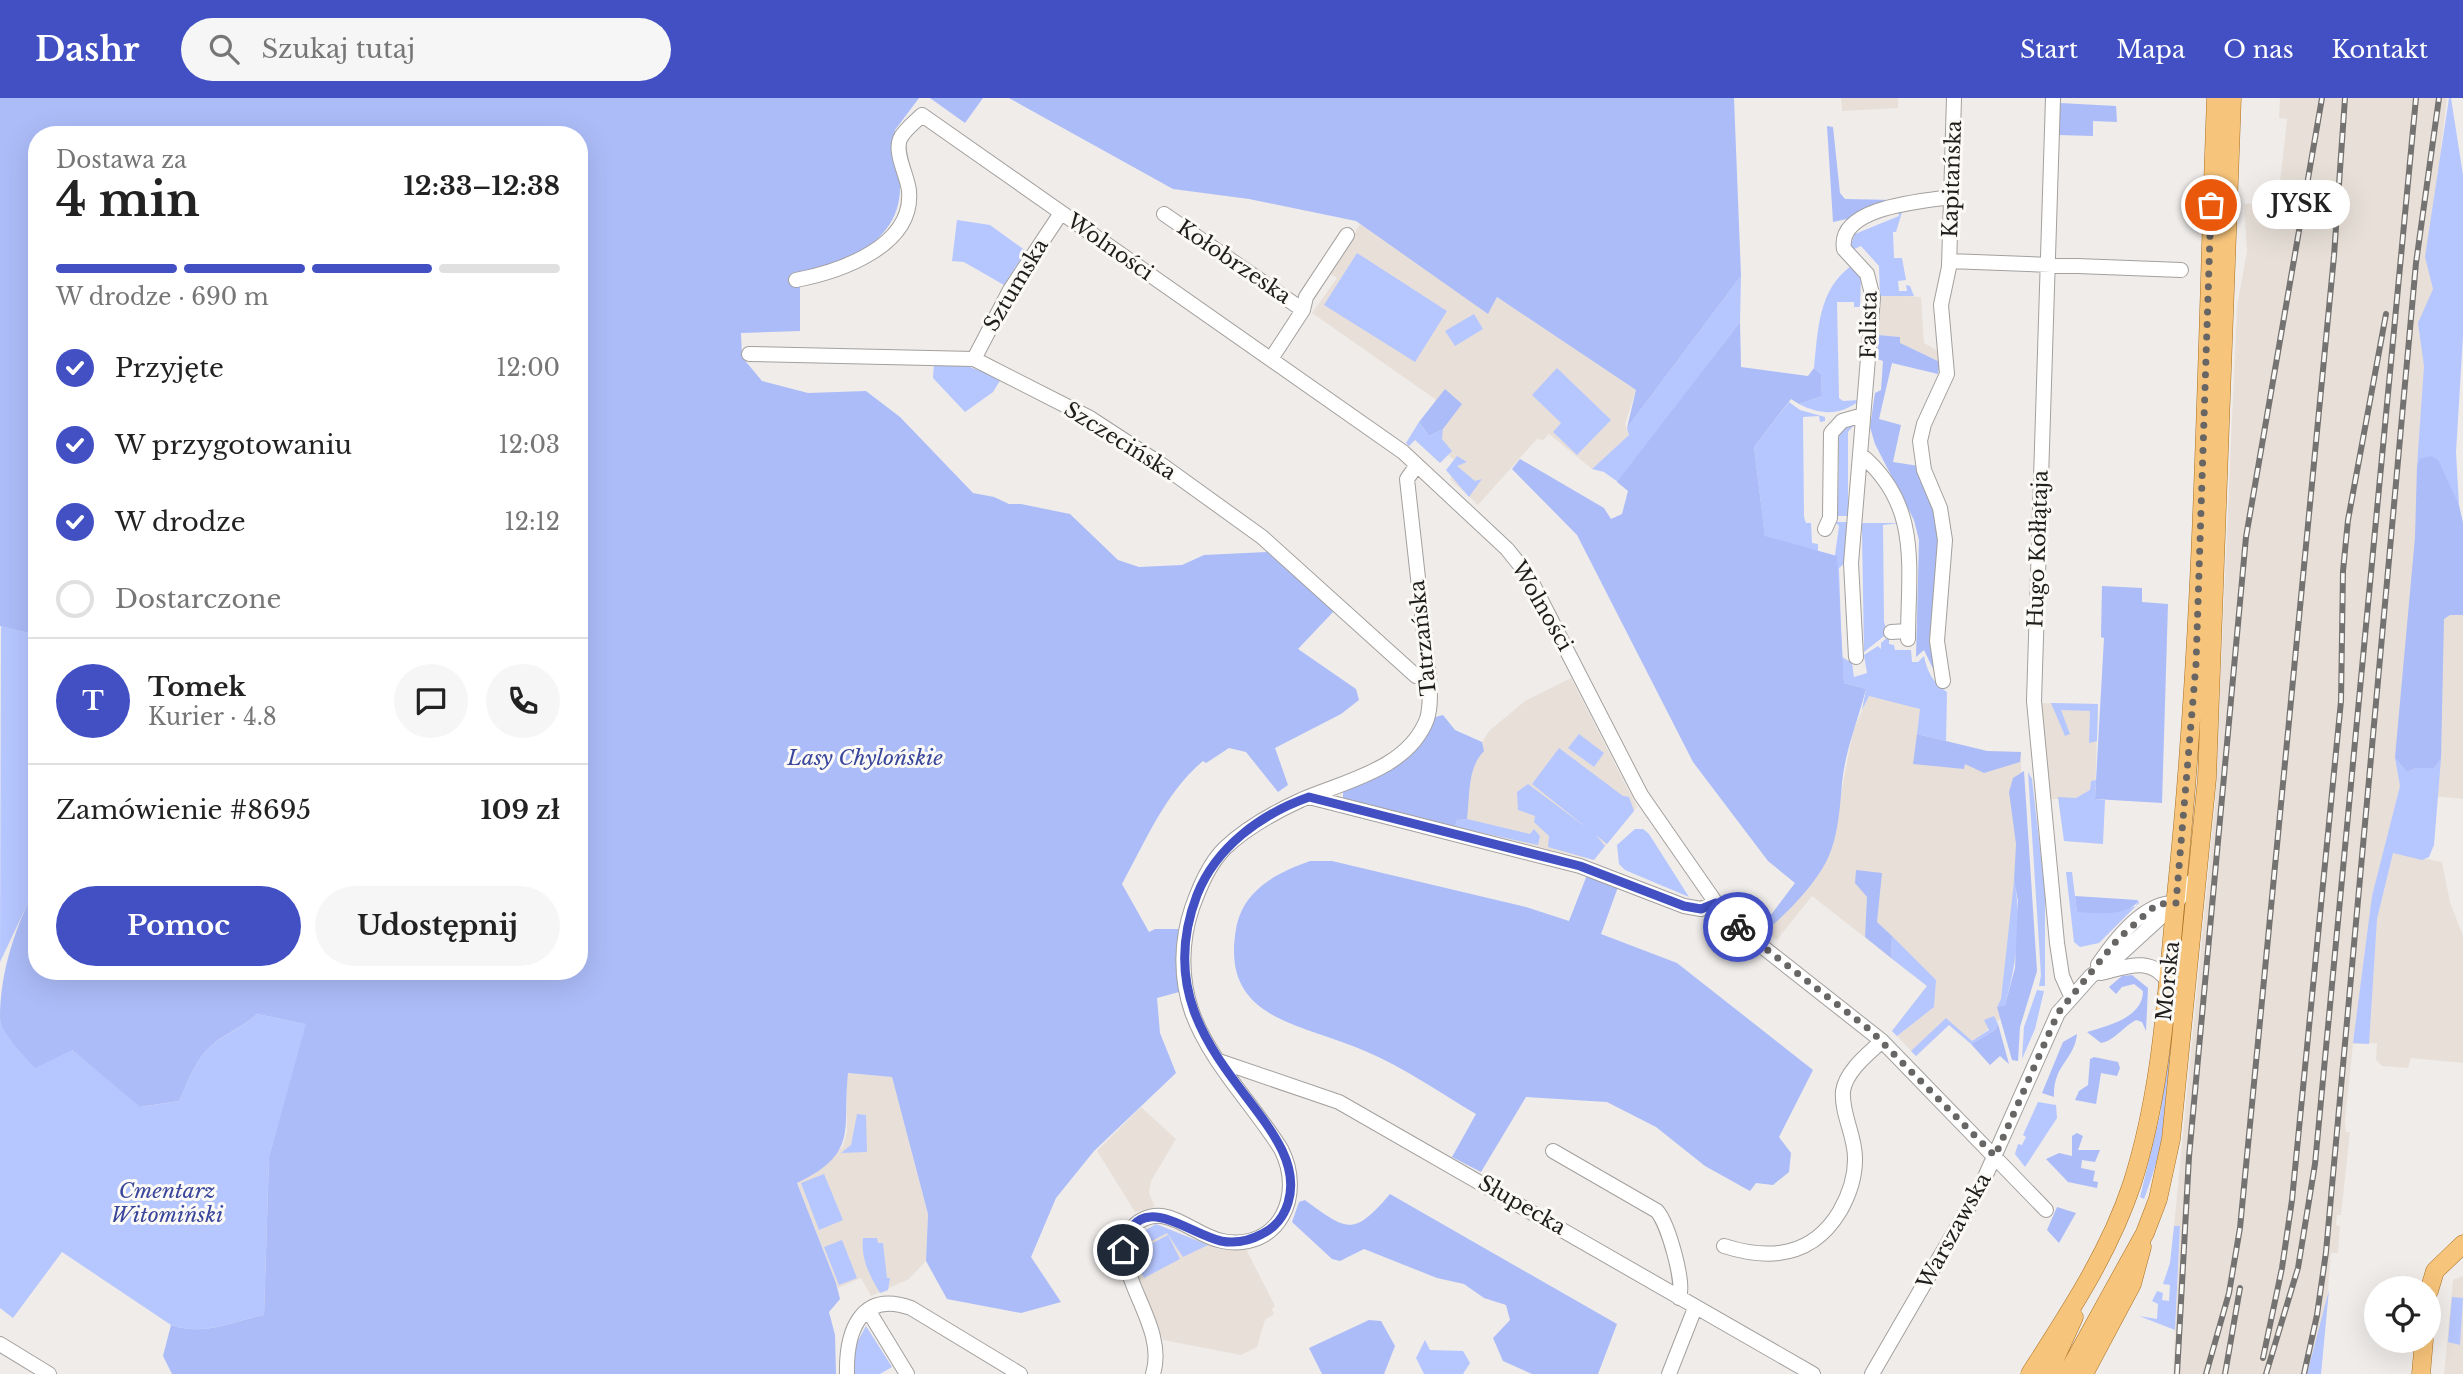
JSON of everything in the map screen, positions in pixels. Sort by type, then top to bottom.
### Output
[{"type":"main road","name":"Morska","points":[[2030,1374],[2090,1278],[2122,1212],[2157,1086],[2196,664],[2216,98]]},
{"type":"main road","name":"Morska","points":[[2067,1374],[2145,1233],[2158,1199],[2171,1139],[2199,872],[2212,681],[2232,98]]},
{"type":"main road","points":[[2084,1374],[2132,1284],[2145,1233]]},
{"type":"main road","points":[[2434,1276],[2435,1271],[2460,1251]]},
{"type":"main road","points":[[2048,1374],[2063,1346],[2090,1278]]},
{"type":"main road","points":[[2421,1374],[2423,1353]]},
{"type":"street","name":"Kapitańska","points":[[1943,681],[1937,641],[1945,540],[1940,508],[1924,470],[1920,441],[1924,424],[1947,374],[1941,305],[1949,261],[1954,98]]},
{"type":"street","name":"Hugo Kołłątaja","points":[[2053,98],[2034,701],[2057,943],[2062,976],[2071,996]]},
{"type":"street","name":"Wolności","points":[[796,280],[816,276],[878,249],[902,224],[909,206],[909,192],[899,145],[902,136],[922,115],[1403,452],[1507,549],[1528,575],[1641,795],[1716,903],[1740,929],[1882,1041],[2046,1210]]},
{"type":"street","name":"Falista","points":[[1856,657],[1851,563],[1872,290],[1867,274],[1844,249],[1845,233],[1854,222],[1903,204],[1951,197]]},
{"type":"street","name":"Sztumska","points":[[974,359],[1010,290],[1061,213]]},
{"type":"street","name":"Kołobrzeska","points":[[1164,214],[1303,310]]},
{"type":"street","points":[[1271,359],[1347,235]]},
{"type":"street","points":[[1949,261],[2181,270]]},
{"type":"street","name":"Szczecińska","points":[[749,354],[974,359],[1090,418],[1156,461],[1262,537],[1416,676],[1429,677]]},
{"type":"street","points":[[1825,529],[1830,518],[1831,433],[1842,421],[1863,415]]},
{"type":"street","points":[[1860,454],[1872,464],[1906,521],[1908,635],[1891,632]]},
{"type":"street","name":"Tatrzańska","points":[[1153,1374],[1157,1356],[1155,1336],[1124,1260],[1124,1243],[1131,1229],[1146,1219],[1161,1216],[1213,1238],[1243,1241],[1273,1227],[1285,1213],[1291,1194],[1290,1169],[1281,1149],[1198,1027],[1186,989],[1184,953],[1190,916],[1202,881],[1227,847],[1278,811],[1385,765],[1410,747],[1427,717],[1429,677],[1407,488],[1407,479],[1417,465]]},
{"type":"street","points":[[1309,797],[1580,866],[1684,906],[1701,909],[1716,903]]},
{"type":"street","name":"Warszawska","points":[[1872,1374],[1981,1186],[2051,1026],[2071,996],[2176,903],[2199,872]]},
{"type":"street","points":[[2176,903],[2191,948]]},
{"type":"street","name":"Warszawska","points":[[2091,976],[2123,966],[2143,965],[2153,967],[2168,982]]},
{"type":"street","points":[[1724,1246],[1762,1256],[1779,1255],[1804,1248],[1829,1227],[1847,1198],[1855,1169],[1855,1147],[1843,1102],[1843,1089],[1850,1074],[1882,1041]]},
{"type":"street","name":"Słupecka","points":[[1219,1061],[1339,1101],[1812,1374]]},
{"type":"street","points":[[1553,1151],[1657,1211],[1663,1222],[1681,1281],[1679,1298]]},
{"type":"street","points":[[847,1374],[848,1339],[855,1323],[878,1304],[893,1303],[911,1308],[1020,1374]]},
{"type":"street","points":[[1669,1374],[1695,1308]]},
{"type":"street","points":[[868,1310],[906,1374]]},
{"type":"street","points":[[0,1344],[49,1374]]},
{"type":"shaded area","points":[[1841,98],[1898,98],[1898,108],[1842,111]]},
{"type":"shaded area","points":[[2280,98],[2447,98],[2441,146],[2453,263],[2448,475],[2463,528],[2463,799],[2402,793],[2383,895],[2393,852],[2442,862],[2450,902],[2463,936],[2463,1063],[2411,1058],[2408,1068],[2382,1066],[2376,1060],[2377,1043],[2353,1044],[2345,1121],[2346,1132],[2350,1132],[2341,1215],[2337,1215],[2336,1225],[2340,1226],[2338,1253],[2331,1253],[2321,1374],[2173,1374],[2180,1227],[2174,1226],[2215,804],[2237,306],[2247,251],[2244,204],[2268,202],[2279,191],[2287,119],[2279,118]]},
{"type":"shaded area","points":[[1360,224],[1488,313],[1497,297],[1636,390],[1625,424],[1629,435],[1592,469],[1549,434],[1543,440],[1537,439],[1478,505],[1450,479],[1457,472],[1456,462],[1446,453],[1442,457],[1435,399],[1312,313],[1337,278],[1329,273]]},
{"type":"shaded area","points":[[1880,294],[1921,297],[1924,343],[1940,352],[1940,362],[1899,343],[1900,337],[1878,335]]},
{"type":"shaded area","points":[[1571,678],[1637,807],[1594,860],[1455,827],[1473,758],[1489,731],[1525,701]]},
{"type":"shaded area","points":[[1869,695],[1921,709],[1917,734],[1987,751],[2021,752],[2022,833],[2000,1019],[1971,1044],[1949,1025],[1916,1056],[1892,1031],[1927,986],[1812,896],[1777,940],[1761,928],[1830,852],[1853,731]]},
{"type":"shaded area","points":[[2040,703],[2098,704],[2095,799],[2050,799]]},
{"type":"shaded area","points":[[847,1073],[892,1077],[928,1214],[926,1261],[909,1279],[871,1296],[861,1278],[838,1288],[797,1182],[811,1176],[843,1146],[847,1131]]},
{"type":"shaded area","points":[[1141,1107],[1176,1139],[1151,1181],[1149,1193],[1155,1207],[1135,1212],[1097,1151]]},
{"type":"shaded area","points":[[1156,1224],[1219,1249],[1246,1249],[1275,1306],[1272,1309],[1274,1314],[1265,1320],[1257,1347],[1241,1355],[1163,1340],[1131,1257],[1136,1237]]},
{"type":"shaded area","points":[[2463,1276],[2463,1374],[2444,1374],[2453,1280]]},
{"type":"green space","name":"Lasy Chylońskie","points":[[0,98],[919,98],[895,130],[900,184],[898,204],[891,221],[881,235],[852,258],[800,283],[800,331],[741,333],[742,357],[762,381],[808,393],[866,391],[900,417],[973,493],[994,497],[1009,504],[1070,514],[1118,560],[1139,567],[1182,565],[1204,555],[1267,552],[1334,611],[1298,649],[1356,689],[1359,700],[1341,714],[1275,748],[1288,785],[1278,792],[1246,752],[1229,748],[1206,763],[1203,761],[1167,802],[1122,884],[1149,932],[1155,929],[1178,929],[1179,992],[1157,998],[1160,1033],[1176,1073],[1094,1151],[1056,1198],[1031,1257],[1061,1302],[1021,1313],[947,1299],[926,1261],[928,1214],[892,1077],[848,1073],[846,1125],[839,1150],[831,1161],[817,1172],[797,1183],[840,1299],[829,1312],[835,1335],[836,1374],[172,1374],[163,1356],[171,1325],[206,1329],[264,1315],[269,1157],[306,1024],[257,1014],[215,1042],[205,1052],[192,1072],[179,1101],[140,1107],[72,1050],[35,1068],[10,1039],[0,1019],[1,1001],[6,966],[16,932],[28,903],[28,980],[588,980],[588,126],[28,126],[28,633],[0,626]]},
{"type":"green space","points":[[930,98],[983,98],[965,123]]},
{"type":"green space","points":[[1009,98],[1734,98],[1741,276],[1627,428],[1636,390],[1497,297],[1488,314],[1356,221],[1249,199],[1173,189]]},
{"type":"green space","points":[[2449,98],[2463,175],[2463,336],[2456,452],[2459,505],[2449,488],[2419,459],[2417,466],[2424,366],[2418,323],[2433,289],[2425,257]]},
{"type":"green space","points":[[2060,103],[2116,106],[2117,122],[2093,121],[2093,136],[2059,135]]},
{"type":"green space","points":[[1827,126],[1833,127],[1840,193],[1845,199],[1894,200],[1856,217],[1833,222]]},
{"type":"green space","points":[[1898,211],[1902,212],[1896,232],[1893,232],[1894,258],[1902,258],[1906,280],[1898,281],[1899,291],[1907,291],[1906,285],[1910,286],[1914,296],[1880,296],[1879,266],[1861,246],[1852,250],[1850,246],[1855,234],[1899,216]]},
{"type":"green space","points":[[957,220],[990,225],[1026,251],[1004,285],[964,262],[952,261]]},
{"type":"green space","points":[[1357,253],[1447,311],[1415,362],[1324,305]]},
{"type":"green space","points":[[1851,266],[1861,277],[1860,307],[1854,307],[1854,302],[1837,302],[1839,398],[1843,401],[1860,400],[1845,409],[1823,412],[1799,404],[1822,396],[1821,374],[1814,368],[1822,312],[1832,287]]},
{"type":"green space","points":[[1741,276],[1740,322],[1618,482],[1604,472],[1592,469],[1629,435],[1627,428]]},
{"type":"green space","points":[[1474,314],[1483,329],[1455,346],[1445,331]]},
{"type":"green space","points":[[1740,322],[1741,367],[1808,376],[1814,368],[1821,374],[1822,396],[1799,404],[1791,399],[1754,447],[1765,536],[1837,556],[1844,683],[1866,689],[1846,759],[1838,823],[1830,853],[1807,890],[1766,931],[1761,928],[1795,883],[1768,861],[1693,762],[1577,535],[1512,469],[1520,459],[1604,508],[1611,519],[1622,514],[1628,491],[1617,482]]},
{"type":"green space","points":[[1878,335],[1900,337],[1900,343],[1940,362],[1938,374],[1892,363],[1879,419],[1901,425],[1893,462],[1919,466],[1930,494],[1940,543],[1936,675],[1924,650],[1916,657],[1919,540],[1914,520],[1875,444],[1870,427],[1875,393],[1881,390],[1883,361],[1877,359]]},
{"type":"green space","points":[[934,363],[962,364],[1001,379],[993,392],[965,412],[933,378]]},
{"type":"green space","points":[[1557,368],[1611,420],[1577,455],[1553,432],[1561,423],[1532,395]]},
{"type":"green space","points":[[1445,389],[1462,404],[1443,429],[1429,436],[1419,422]]},
{"type":"green space","points":[[1789,402],[1800,410],[1825,417],[1825,421],[1820,422],[1819,416],[1803,417],[1804,517],[1806,523],[1811,523],[1812,543],[1818,544],[1818,551],[1765,537],[1754,447]]},
{"type":"green space","points":[[1419,422],[1429,436],[1443,429],[1442,439],[1452,451],[1440,463],[1415,440],[1409,446],[1406,443]]},
{"type":"green space","points":[[1855,424],[1848,432],[1848,516],[1834,516],[1834,509],[1838,506],[1839,434],[1842,425]]},
{"type":"green space","points":[[1457,456],[1467,462],[1457,466],[1475,481],[1482,479],[1469,497],[1446,470]]},
{"type":"green space","points":[[2431,456],[2438,460],[2459,505],[2463,523],[2463,615],[2450,615],[2444,619],[2441,759],[2434,768],[2416,768],[2407,772],[2395,758],[2415,537],[2417,466],[2419,459]]},
{"type":"green space","points":[[1835,522],[1848,522],[1845,563],[1839,568],[1842,652],[1835,555],[1839,526]]},
{"type":"green space","points":[[1858,523],[1901,523],[1883,525],[1884,622],[1888,633],[1864,652],[1862,531]]},
{"type":"green space","points":[[2102,586],[2142,588],[2142,602],[2168,604],[2162,803],[2095,799],[2104,638],[2101,637]]},
{"type":"green space","points":[[1,626],[28,633],[28,903],[0,962]]},
{"type":"green space","points":[[1889,636],[1889,644],[1894,645],[1895,650],[1911,650],[1912,662],[1918,662],[1924,656],[1932,677],[1947,692],[1946,741],[1917,734],[1920,709],[1869,696],[1862,710],[1866,689],[1844,683],[1842,657],[1852,663],[1854,677],[1867,673],[1864,655],[1878,646],[1881,649],[1881,643]]},
{"type":"green space","points":[[2051,703],[2098,704],[2097,741],[2089,743],[2090,711],[2061,710],[2070,734],[2065,736]]},
{"type":"green space","points":[[1443,715],[1455,730],[1482,742],[1484,751],[1472,774],[1467,819],[1457,820],[1455,827],[1343,799],[1343,791],[1385,772],[1408,756],[1426,733],[1432,718]]},
{"type":"green space","points":[[1579,734],[1604,753],[1594,767],[1568,748]]},
{"type":"green space","points":[[1917,734],[1987,751],[2021,752],[2020,762],[1984,773],[1965,764],[1964,769],[1913,764]]},
{"type":"green space","points":[[1559,748],[1623,796],[1629,797],[1634,811],[1607,844],[1532,784]]},
{"type":"green space","points":[[2395,758],[2407,772],[2416,768],[2434,768],[2441,759],[2434,845],[2429,857],[2422,860],[2393,853],[2377,919],[2369,1044],[2353,1043],[2372,896],[2400,786]]},
{"type":"green space","points":[[2024,771],[2037,971],[2020,1027],[2018,1061],[2012,1060],[1997,1007],[2005,1005],[2015,968],[2018,901],[2014,881],[2016,844],[2009,792],[2013,778]]},
{"type":"green space","points":[[2028,772],[2032,779],[2045,892],[2045,986],[2039,986],[2041,975]]},
{"type":"green space","points":[[2096,780],[2095,799],[2105,800],[2103,844],[2064,841],[2058,797],[2076,798],[2090,790],[2091,781]]},
{"type":"green space","points":[[1528,784],[1595,834],[1605,846],[1594,860],[1548,847],[1549,836],[1534,822],[1535,816],[1518,810],[1517,792]]},
{"type":"green space","points":[[1467,819],[1530,834],[1534,829],[1540,836],[1538,845],[1455,827],[1457,820]]},
{"type":"green space","points":[[1635,829],[1643,829],[1649,834],[1689,897],[1625,870],[1619,864],[1617,845]]},
{"type":"green space","points":[[1310,861],[1332,861],[1526,907],[1569,921],[1587,875],[1618,887],[1601,934],[1677,963],[1813,1070],[1779,1137],[1791,1153],[1789,1172],[1773,1185],[1756,1183],[1750,1191],[1705,1166],[1656,1127],[1607,1102],[1526,1097],[1481,1172],[1452,1157],[1476,1114],[1379,1057],[1271,1014],[1253,1001],[1241,983],[1234,960],[1236,929],[1246,904],[1273,878]]},
{"type":"green space","points":[[1856,870],[1882,873],[1877,922],[1892,936],[1891,958],[1865,937],[1867,897],[1855,883]]},
{"type":"green space","points":[[2066,872],[2072,872],[2077,912],[2121,911],[2136,906],[2099,943],[2080,947],[2074,942]]},
{"type":"green space","points":[[2014,881],[2018,912],[2015,959],[2005,1005],[1997,1007],[2001,999]]},
{"type":"green space","points":[[2075,896],[2138,901],[2127,910],[2119,912],[2077,912]]},
{"type":"green space","points":[[1892,936],[1936,980],[1934,1007],[1897,1036],[1892,1031],[1927,986],[1891,958]]},
{"type":"green space","points":[[2132,975],[2148,988],[2146,1031],[2142,1022],[2136,1020],[2101,1043],[2087,1032],[2131,1014],[2141,1000],[2143,991],[2134,984],[2122,987],[2116,994],[2109,987],[2122,976]]},
{"type":"green space","points":[[2037,990],[2044,991],[2035,1029],[2022,1059],[2024,1027]]},
{"type":"green space","points":[[2173,1013],[2174,1059],[2169,1107],[2158,1156],[2144,1199],[2140,1197],[2160,1115]]},
{"type":"green space","name":"Cmentarz Witomiński","points":[[257,1014],[307,1024],[269,1157],[264,1315],[206,1329],[171,1325],[62,1252],[13,1318],[0,1308],[0,1020],[12,1042],[72,1050],[141,1107],[179,1101],[192,1072],[205,1052]]},
{"type":"green space","points":[[1994,1016],[1998,1024],[1995,1030],[1971,1044],[1949,1025],[1916,1056],[1911,1051],[1946,1018],[1972,1041],[1989,1030],[1984,1020]]},
{"type":"green space","points":[[1998,1024],[2009,1064],[2000,1056],[1990,1065],[1971,1044],[1995,1030]]},
{"type":"green space","points":[[2077,1034],[2072,1051],[2057,1077],[2054,1097],[2042,1093],[2063,1042]]},
{"type":"green space","points":[[2094,1057],[2118,1062],[2120,1068],[2117,1076],[2101,1073],[2096,1104],[2075,1100],[2079,1091],[2088,1085],[2090,1059]]},
{"type":"green space","points":[[2038,1102],[2056,1105],[2057,1118],[2025,1167],[2015,1154],[2018,1144],[2022,1145],[2026,1137],[2023,1135]]},
{"type":"green space","points":[[857,1114],[866,1115],[867,1152],[841,1153],[851,1145]]},
{"type":"green space","points":[[2077,1133],[2083,1136],[2078,1150],[2100,1150],[2095,1162],[2082,1160],[2081,1168],[2095,1171],[2093,1181],[2098,1182],[2097,1188],[2068,1182],[2046,1159],[2059,1153],[2072,1156],[2072,1136]]},
{"type":"green space","points":[[824,1174],[843,1220],[819,1230],[801,1183]]},
{"type":"green space","points":[[1390,1194],[1617,1324],[1598,1374],[1532,1374],[1503,1361],[1493,1338],[1510,1320],[1506,1305],[1484,1298],[1464,1284],[1437,1278],[1364,1249],[1340,1261],[1332,1259],[1292,1222],[1299,1202],[1305,1200],[1341,1223],[1359,1223]]},
{"type":"green space","points":[[2057,1207],[2076,1213],[2059,1243],[2047,1230]]},
{"type":"green space","points":[[1156,1224],[1208,1245],[1183,1257],[1167,1233],[1131,1252],[1137,1235]]},
{"type":"green space","points":[[2174,1226],[2180,1226],[2175,1330],[2139,1316],[2157,1319],[2158,1304],[2152,1301],[2157,1291],[2163,1293],[2162,1300],[2169,1301],[2170,1285],[2163,1284],[2170,1263]]},
{"type":"green space","points":[[1168,1235],[1180,1259],[1144,1278],[1132,1254]]},
{"type":"green space","points":[[863,1238],[877,1238],[878,1243],[883,1243],[887,1278],[890,1278],[888,1290],[880,1293],[869,1273],[863,1253]]},
{"type":"green space","points":[[842,1240],[857,1278],[839,1285],[824,1247]]},
{"type":"green space","points":[[2329,1290],[2321,1374],[2307,1374]]},
{"type":"green space","points":[[2452,1297],[2463,1298],[2460,1345],[2448,1342]]},
{"type":"green space","points":[[1369,1320],[1381,1321],[1395,1346],[1384,1374],[1322,1374],[1309,1348]]},
{"type":"green space","points":[[866,1326],[892,1367],[880,1374],[853,1374],[853,1350]]},
{"type":"green space","points":[[1425,1340],[1430,1350],[1463,1351],[1470,1363],[1463,1374],[1424,1374],[1416,1358]]},
{"type":"railway","points":[[2177,1374],[2189,1157],[2246,537],[2322,98]]},
{"type":"railway","points":[[2206,1374],[2229,1293],[2240,1228],[2334,256],[2345,98]]},
{"type":"railway","points":[[2266,1374],[2298,1268],[2315,1164],[2416,98]]},
{"type":"railway","points":[[2304,1374],[2317,1315],[2326,1252],[2416,263],[2439,98]]},
{"type":"railway","points":[[2263,1358],[2282,1268],[2292,1200],[2341,701],[2343,571],[2348,520],[2386,314]]},
{"type":"railway","points":[[2225,1374],[2240,1288]]},
{"type":"way so far","points":[[1738,927],[1870,1030],[1920,1078],[1978,1142],[1995,1156],[2058,1013],[2091,976],[2118,939],[2157,904],[2176,903],[2196,664],[2211,205]]},
{"type":"place","name":"JYSK","points":[[2211,205]]},
{"type":"route","points":[[1123,1250],[1131,1229],[1140,1221],[1152,1217],[1169,1218],[1213,1238],[1233,1242],[1265,1233],[1285,1213],[1292,1187],[1286,1159],[1275,1139],[1205,1041],[1192,1012],[1183,973],[1187,925],[1202,881],[1211,866],[1235,839],[1284,808],[1309,797],[1580,866],[1684,906],[1701,909],[1716,903],[1738,927]]}]
